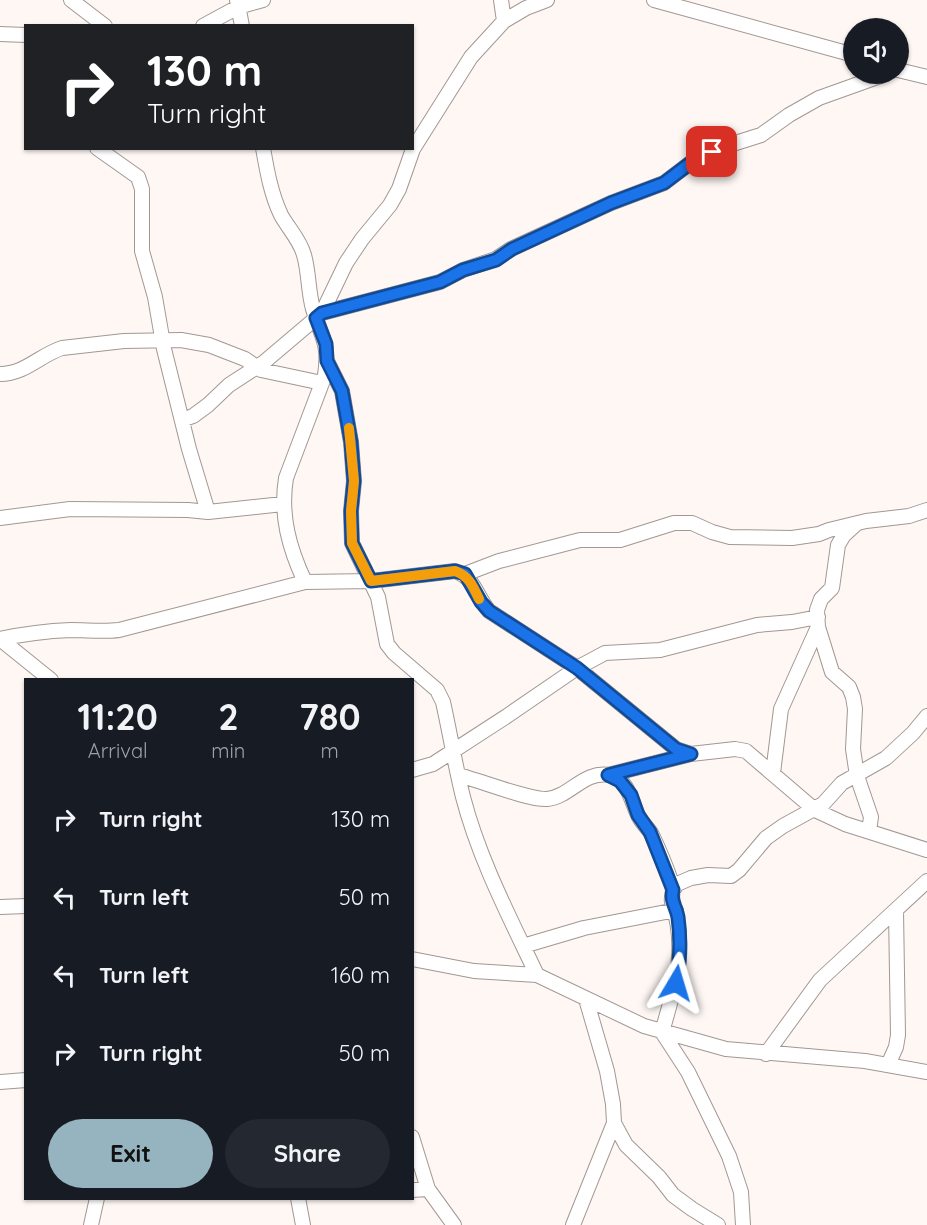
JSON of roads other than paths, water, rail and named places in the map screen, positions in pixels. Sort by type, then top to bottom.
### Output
[{"type":"street","points":[[71,0],[102,24]]},
{"type":"street","points":[[206,24],[243,3],[263,0]]},
{"type":"street","points":[[501,0],[504,21]]},
{"type":"street","points":[[414,149],[471,57],[504,21],[526,8],[547,0]]},
{"type":"street","points":[[654,0],[843,52]]},
{"type":"street","points":[[242,24],[243,3]]},
{"type":"street","points":[[0,34],[24,35]]},
{"type":"street","points":[[909,73],[927,77]]},
{"type":"street","points":[[182,420],[193,417],[229,385],[257,367],[319,316],[440,282],[463,270],[496,260],[512,249],[611,203],[664,183],[693,161],[723,147],[761,135],[789,115],[819,98],[858,84]]},
{"type":"street","points":[[100,150],[138,177],[142,189],[142,251],[155,297],[162,339],[197,480],[208,512]]},
{"type":"street","points":[[263,150],[269,181],[281,215],[301,245],[309,291],[319,316],[326,344],[327,361],[322,383],[286,478],[283,504],[289,542],[305,582]]},
{"type":"street","points":[[319,316],[346,262],[362,238],[390,206],[414,150]]},
{"type":"street","points":[[0,374],[23,369],[50,352],[62,348],[162,339],[209,345],[244,359],[261,370],[322,383]]},
{"type":"street","points":[[327,361],[342,391],[351,442],[354,481],[351,511],[352,543],[378,597],[387,644],[394,653],[437,690],[443,702],[463,797],[477,841],[537,975]]},
{"type":"street","points":[[0,518],[70,509],[208,512],[283,504]]},
{"type":"street","points":[[0,639],[25,634],[71,630],[105,632],[119,630],[305,582],[371,581],[455,571],[465,574],[499,561],[580,540],[621,540],[674,523],[692,523],[730,537],[808,536],[856,524],[909,516],[927,510]]},
{"type":"street","points":[[856,524],[844,535],[838,545],[832,588],[821,599],[818,622],[832,672],[849,687],[853,697],[855,709],[853,749],[857,776],[871,817],[868,831]]},
{"type":"street","points":[[465,574],[481,602],[489,611],[577,668],[676,749],[691,754]]},
{"type":"street","points":[[414,769],[433,764],[577,668],[605,653],[660,650],[757,625],[818,622]]},
{"type":"street","points":[[773,773],[781,709],[818,622]]},
{"type":"street","points":[[0,639],[49,678]]},
{"type":"street","points":[[673,890],[677,884],[697,876],[731,876],[740,870],[766,838],[783,826],[815,810],[842,783],[886,758],[913,733],[927,716]]},
{"type":"street","points":[[458,775],[545,799],[566,792],[586,779],[691,754],[735,749],[746,751],[815,810],[845,824],[927,850]]},
{"type":"street","points":[[608,775],[620,781],[631,795],[638,815],[650,832],[673,890],[672,902],[676,910],[680,951],[679,966],[662,1032],[688,1072],[729,1156],[741,1192],[743,1225]]},
{"type":"street","points":[[766,1054],[820,981],[927,881]]},
{"type":"street","points":[[0,907],[24,906]]},
{"type":"street","points":[[523,945],[584,928],[676,910]]},
{"type":"street","points":[[888,1065],[896,1047],[898,1035],[896,911]]},
{"type":"street","points":[[414,959],[474,971],[537,975],[644,1026],[726,1049],[888,1065],[927,1072]]},
{"type":"street","points":[[573,1225],[614,1123],[607,1071],[586,999]]},
{"type":"street","points":[[0,1082],[24,1080]]},
{"type":"street","points":[[614,1123],[626,1145],[651,1168],[673,1195],[718,1225]]},
{"type":"street","points":[[414,1144],[428,1189],[454,1225]]},
{"type":"street","points":[[414,1190],[428,1189]]},
{"type":"street","points":[[91,1225],[97,1200]]},
{"type":"street","points":[[303,1200],[303,1225]]}]
